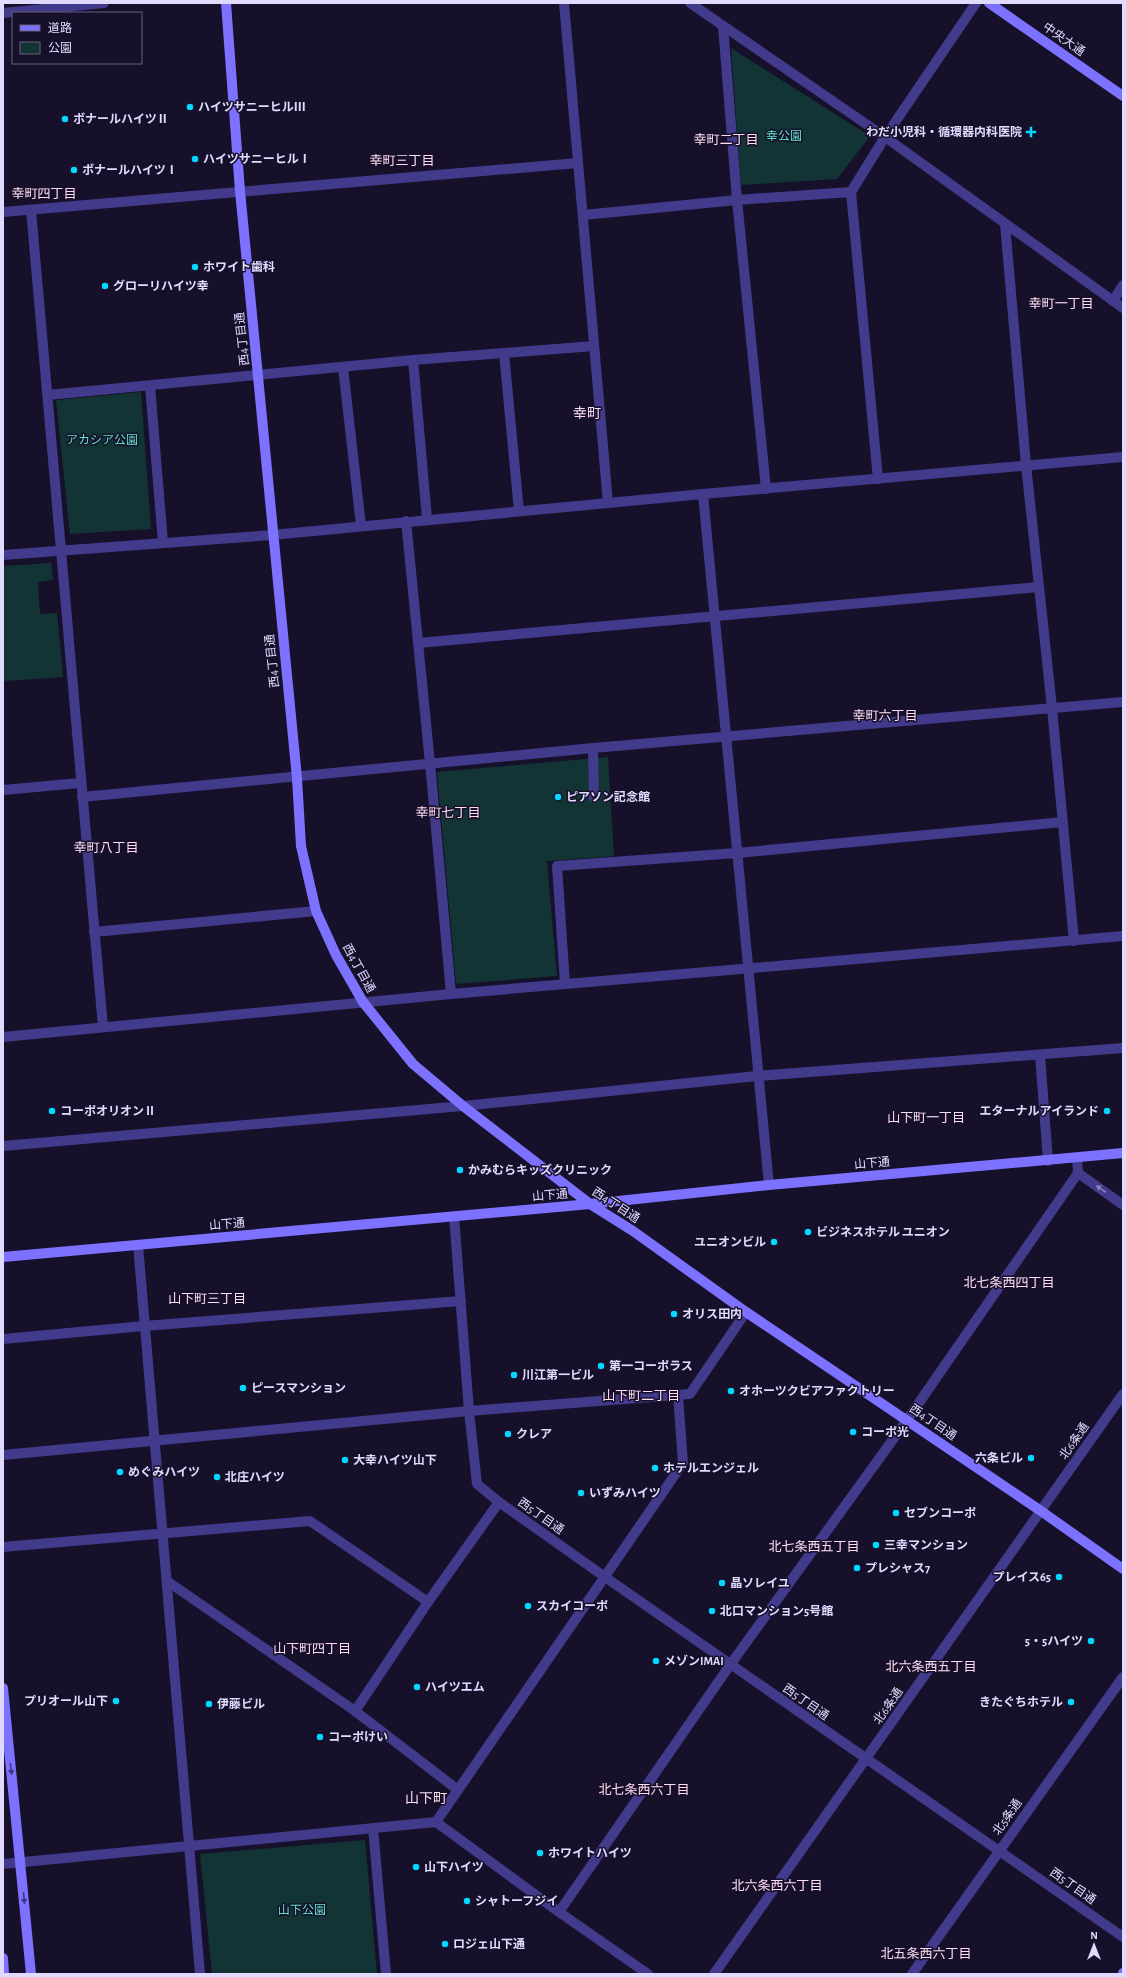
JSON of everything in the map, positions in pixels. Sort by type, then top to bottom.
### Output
[{"type":"street","points":[[13,12],[104,3]]},
{"type":"street","name":"西4丁目通","points":[[226,3],[240,191],[272,535],[297,778],[301,846],[316,911],[336,955],[363,1002],[413,1064],[463,1106],[590,1204],[633,1231],[746,1312],[1041,1511],[1123,1570]]},
{"type":"street","points":[[564,3],[608,503]]},
{"type":"street","points":[[690,3],[885,137],[1123,308]]},
{"type":"street","points":[[878,479],[851,192],[885,137],[976,3]]},
{"type":"street","name":"中央大通","points":[[989,3],[1123,96]]},
{"type":"street","points":[[723,26],[736,200],[766,489]]},
{"type":"street","points":[[3,212],[578,163]]},
{"type":"street","points":[[583,215],[736,200],[851,192]]},
{"type":"street","points":[[31,210],[80,783],[103,1026]]},
{"type":"street","points":[[1005,224],[1026,465],[1052,708],[1074,941]]},
{"type":"street","points":[[1113,300],[1123,285]]},
{"type":"street","points":[[48,395],[413,360],[594,346]]},
{"type":"street","points":[[504,353],[519,511]]},
{"type":"street","points":[[413,360],[427,520]]},
{"type":"street","points":[[343,367],[361,526]]},
{"type":"street","points":[[150,386],[162,543]]},
{"type":"street","points":[[3,555],[272,535],[703,494],[1123,457]]},
{"type":"street","points":[[703,494],[727,736],[747,969],[768,1185]]},
{"type":"street","points":[[406,522],[451,994]]},
{"type":"street","points":[[418,643],[1039,587]]},
{"type":"street","points":[[82,797],[297,778],[430,763],[593,748],[1123,702]]},
{"type":"street","points":[[593,748],[594,798]]},
{"type":"street","points":[[3,790],[80,783]]},
{"type":"street","points":[[566,984],[556,866],[737,853],[1063,822]]},
{"type":"street","points":[[94,932],[316,911]]},
{"type":"street","points":[[3,1037],[103,1026],[451,994],[1123,936]]},
{"type":"street","points":[[3,1146],[463,1106],[757,1076],[1123,1048]]},
{"type":"street","points":[[1040,1055],[1048,1160]]},
{"type":"street","name":"山下通","points":[[3,1257],[590,1204],[768,1185],[1123,1154]]},
{"type":"street","points":[[559,1912],[730,1665],[907,1420],[1078,1173],[1077,1158]]},
{"type":"street","points":[[1078,1173],[1123,1205]]},
{"type":"street","points":[[454,1216],[469,1411]]},
{"type":"street","points":[[138,1245],[200,1974]]},
{"type":"street","points":[[3,1339],[144,1326],[460,1301]]},
{"type":"street","points":[[3,1455],[469,1411],[690,1394],[746,1312]]},
{"type":"street","name":"北6条通","points":[[714,1974],[1123,1394]]},
{"type":"street","points":[[436,1822],[683,1463],[678,1395]]},
{"type":"street","name":"西5丁目通","points":[[469,1411],[477,1484],[499,1502],[605,1578],[866,1760],[999,1850],[1123,1938]]},
{"type":"street","points":[[354,1711],[428,1602],[499,1502]]},
{"type":"street","points":[[3,1547],[163,1532],[310,1521],[428,1602]]},
{"type":"street","points":[[167,1582],[354,1711],[458,1790]]},
{"type":"street","name":"北5条通","points":[[912,1974],[1123,1676]]},
{"type":"street","points":[[3,1688],[31,1974]]},
{"type":"street","points":[[3,1864],[436,1822],[559,1912],[648,1974]]},
{"type":"street","points":[[373,1828],[386,1974]]},
{"type":"street","points":[[3,1958],[4,1974]]},
{"type":"green space","name":"幸公園","points":[[731,48],[870,136],[837,179],[741,185]]},
{"type":"green space","name":"アカシア公園","points":[[141,392],[151,529],[70,534],[56,400]]},
{"type":"green space","points":[[51,563],[53,580],[38,582],[40,614],[57,613],[63,677],[3,681],[3,566]]},
{"type":"green space","points":[[608,757],[614,856],[547,861],[557,976],[456,984],[437,772]]},
{"type":"green space","name":"山下公園","points":[[365,1840],[377,1974],[212,1974],[200,1854]]},
{"type":"place","name":"ハイツサニーヒルⅢ","points":[[190,107]]},
{"type":"place","name":"ボナールハイツⅡ","points":[[65,119]]},
{"type":"place","name":"わだ小児科・循環器内科医院","points":[[1031,132]]},
{"type":"place","name":"ハイツサニーヒルⅠ","points":[[195,159]]},
{"type":"place","name":"ボナールハイツⅠ","points":[[74,170]]},
{"type":"place","name":"ホワイト歯科","points":[[195,267]]},
{"type":"place","name":"グローリハイツ幸","points":[[105,286]]},
{"type":"place","name":"ピアソン記念館","points":[[558,797]]},
{"type":"place","name":"コーポオリオンⅡ","points":[[52,1111]]},
{"type":"place","name":"エターナルアイランド","points":[[1107,1111]]},
{"type":"place","name":"かみむらキッズクリニック","points":[[460,1170]]},
{"type":"place","name":"ビジネスホテル ユニオン","points":[[808,1232]]},
{"type":"place","name":"ユニオンビル","points":[[774,1242]]},
{"type":"place","name":"オリス田内","points":[[674,1314]]},
{"type":"place","name":"第一コーポラス","points":[[601,1366]]},
{"type":"place","name":"川江第一ビル","points":[[514,1375]]},
{"type":"place","name":"ピースマンション","points":[[243,1388]]},
{"type":"place","name":"オホーツクビアファクトリー","points":[[731,1391]]},
{"type":"place","name":"コーポ光","points":[[853,1432]]},
{"type":"place","name":"クレア","points":[[508,1434]]},
{"type":"place","name":"六条ビル","points":[[1031,1458]]},
{"type":"place","name":"大幸ハイツ山下","points":[[345,1460]]},
{"type":"place","name":"ホテルエンジェル","points":[[655,1468]]},
{"type":"place","name":"めぐみハイツ","points":[[120,1472]]},
{"type":"place","name":"北庄ハイツ","points":[[217,1477]]},
{"type":"place","name":"いずみハイツ","points":[[581,1493]]},
{"type":"place","name":"セブンコーポ","points":[[896,1513]]},
{"type":"place","name":"三幸マンション","points":[[876,1545]]},
{"type":"place","name":"プレシャス7","points":[[857,1568]]},
{"type":"place","name":"プレイス65","points":[[1059,1577]]},
{"type":"place","name":"晶ソレイユ","points":[[722,1583]]},
{"type":"place","name":"スカイコーポ","points":[[528,1606]]},
{"type":"place","name":"北口マンション5号館","points":[[712,1611]]},
{"type":"place","name":"5・5ハイツ","points":[[1091,1641]]},
{"type":"place","name":"メゾンIMAI","points":[[656,1661]]},
{"type":"place","name":"ハイツエム","points":[[417,1687]]},
{"type":"place","name":"プリオール山下","points":[[116,1701]]},
{"type":"place","name":"きたぐちホテル","points":[[1071,1702]]},
{"type":"place","name":"伊藤ビル","points":[[209,1704]]},
{"type":"place","name":"コーポけい","points":[[320,1737]]},
{"type":"place","name":"ホワイトハイツ","points":[[540,1853]]},
{"type":"place","name":"山下ハイツ","points":[[416,1867]]},
{"type":"place","name":"シャトーフジイ","points":[[467,1901]]},
{"type":"place","name":"ロジェ山下通","points":[[445,1944]]},
{"type":"district","name":"幸町二丁目","points":[[726,139]]},
{"type":"district","name":"幸町三丁目","points":[[402,160]]},
{"type":"district","name":"幸町四丁目","points":[[44,193]]},
{"type":"district","name":"幸町一丁目","points":[[1061,303]]},
{"type":"district","name":"幸町","points":[[587,413]]},
{"type":"district","name":"幸町六丁目","points":[[885,715]]},
{"type":"district","name":"幸町七丁目","points":[[448,812]]},
{"type":"district","name":"幸町八丁目","points":[[106,847]]},
{"type":"district","name":"山下町一丁目","points":[[926,1117]]},
{"type":"district","name":"北七条西四丁目","points":[[1009,1282]]},
{"type":"district","name":"山下町三丁目","points":[[207,1298]]},
{"type":"district","name":"山下町二丁目","points":[[641,1395]]},
{"type":"district","name":"北七条西五丁目","points":[[814,1546]]},
{"type":"district","name":"山下町四丁目","points":[[312,1648]]},
{"type":"district","name":"北六条西五丁目","points":[[931,1666]]},
{"type":"district","name":"北七条西六丁目","points":[[644,1789]]},
{"type":"district","name":"山下町","points":[[426,1798]]},
{"type":"district","name":"北六条西六丁目","points":[[777,1885]]},
{"type":"district","name":"北五条西六丁目","points":[[926,1953]]}]
